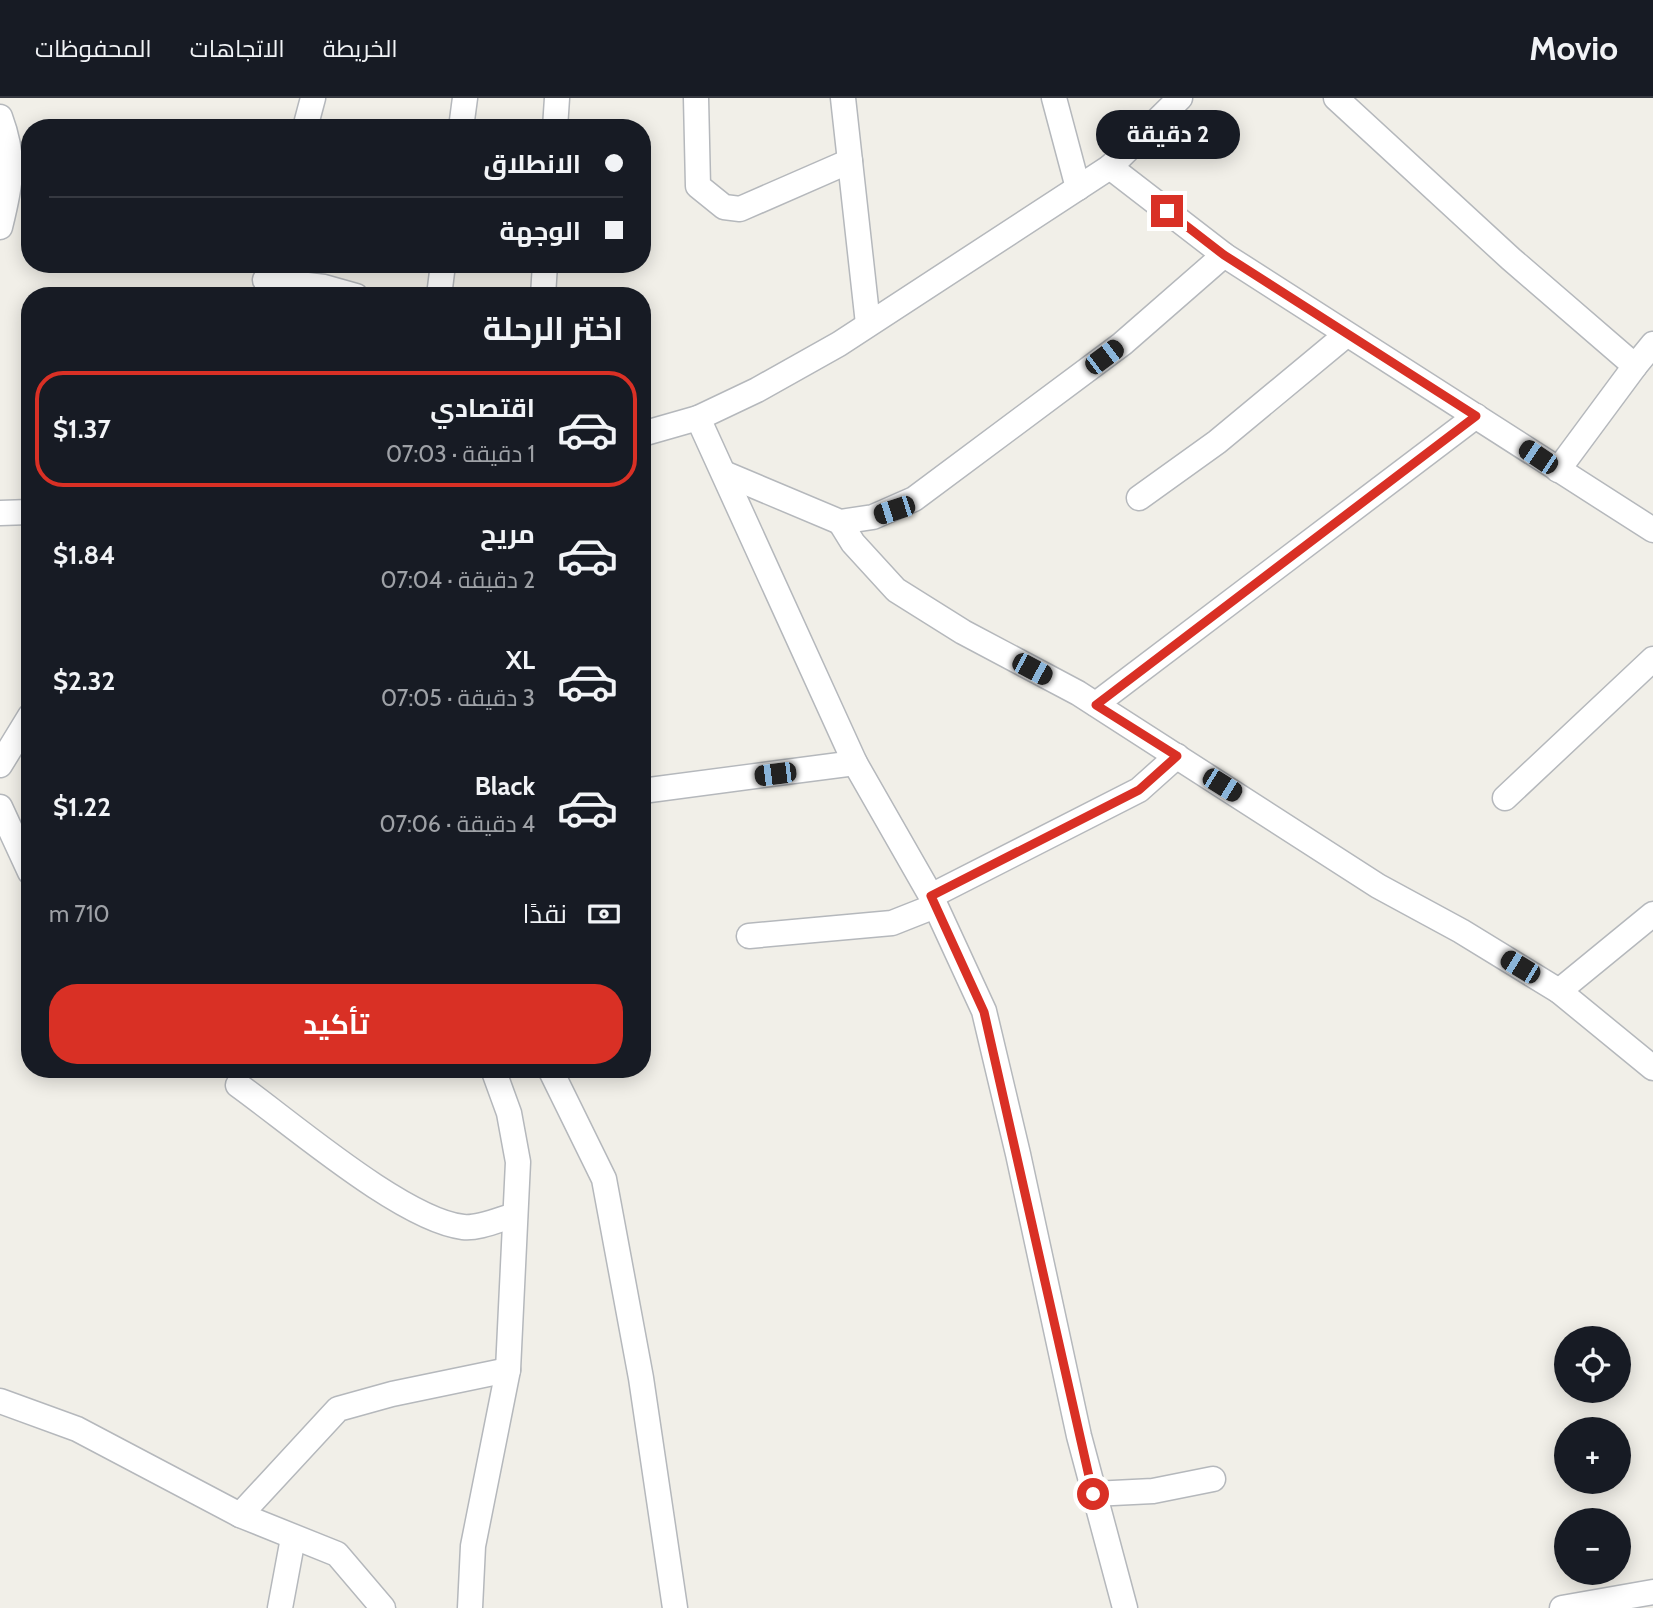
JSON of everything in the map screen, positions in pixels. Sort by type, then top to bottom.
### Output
[{"type":"street","points":[[308,119],[313,98]]},
{"type":"street","points":[[462,119],[465,98]]},
{"type":"street","points":[[556,119],[558,98]]},
{"type":"street","points":[[696,98],[698,186],[724,207],[740,209],[751,205],[850,161]]},
{"type":"street","points":[[843,98],[868,324]]},
{"type":"street","points":[[1054,98],[1078,188]]},
{"type":"street","points":[[651,431],[698,418],[802,366],[1110,167],[1157,108],[1180,98]]},
{"type":"street","points":[[1336,98],[1480,231],[1635,366]]},
{"type":"street","points":[[0,117],[9,141],[12,176],[0,227]]},
{"type":"street","points":[[1110,167],[1224,255],[1653,530]]},
{"type":"street","points":[[726,474],[840,522],[873,517],[914,499],[1122,344],[1224,255]]},
{"type":"street","points":[[265,280],[317,287]]},
{"type":"street","points":[[1139,498],[1217,442],[1346,335]]},
{"type":"street","points":[[1558,470],[1653,344]]},
{"type":"street","points":[[1096,705],[1476,416]]},
{"type":"street","points":[[698,418],[726,474],[855,763],[933,901],[984,1012],[1093,1494],[1125,1608]]},
{"type":"street","points":[[0,513],[21,512]]},
{"type":"street","points":[[840,522],[853,543],[896,590],[963,632],[1096,705],[1378,886],[1461,931],[1559,991],[1653,1068]]},
{"type":"street","points":[[1505,798],[1653,659]]},
{"type":"street","points":[[14,757],[21,739]]},
{"type":"street","points":[[749,936],[892,923],[1139,790],[1177,756]]},
{"type":"street","points":[[651,790],[855,763]]},
{"type":"street","points":[[0,807],[21,852]]},
{"type":"street","points":[[1559,991],[1653,914]]},
{"type":"street","points":[[470,1608],[472,1546],[508,1370],[519,1162],[509,1113],[496,1078]]},
{"type":"street","points":[[554,1078],[604,1179],[639,1365],[675,1608]]},
{"type":"street","points":[[239,1085],[387,1193],[432,1220],[466,1228],[515,1215]]},
{"type":"street","points":[[240,1515],[338,1409],[392,1394],[508,1370]]},
{"type":"street","points":[[0,1401],[76,1429],[240,1515],[337,1554],[383,1608]]},
{"type":"street","points":[[1093,1494],[1153,1491],[1213,1479]]},
{"type":"street","points":[[280,1608],[293,1538]]},
{"type":"street","points":[[1562,1608],[1653,1592]]},
{"type":"route","points":[[1093,1494],[984,1012],[931,896],[1139,790],[1177,756],[1096,705],[1476,416],[1224,255],[1167,211]]}]
